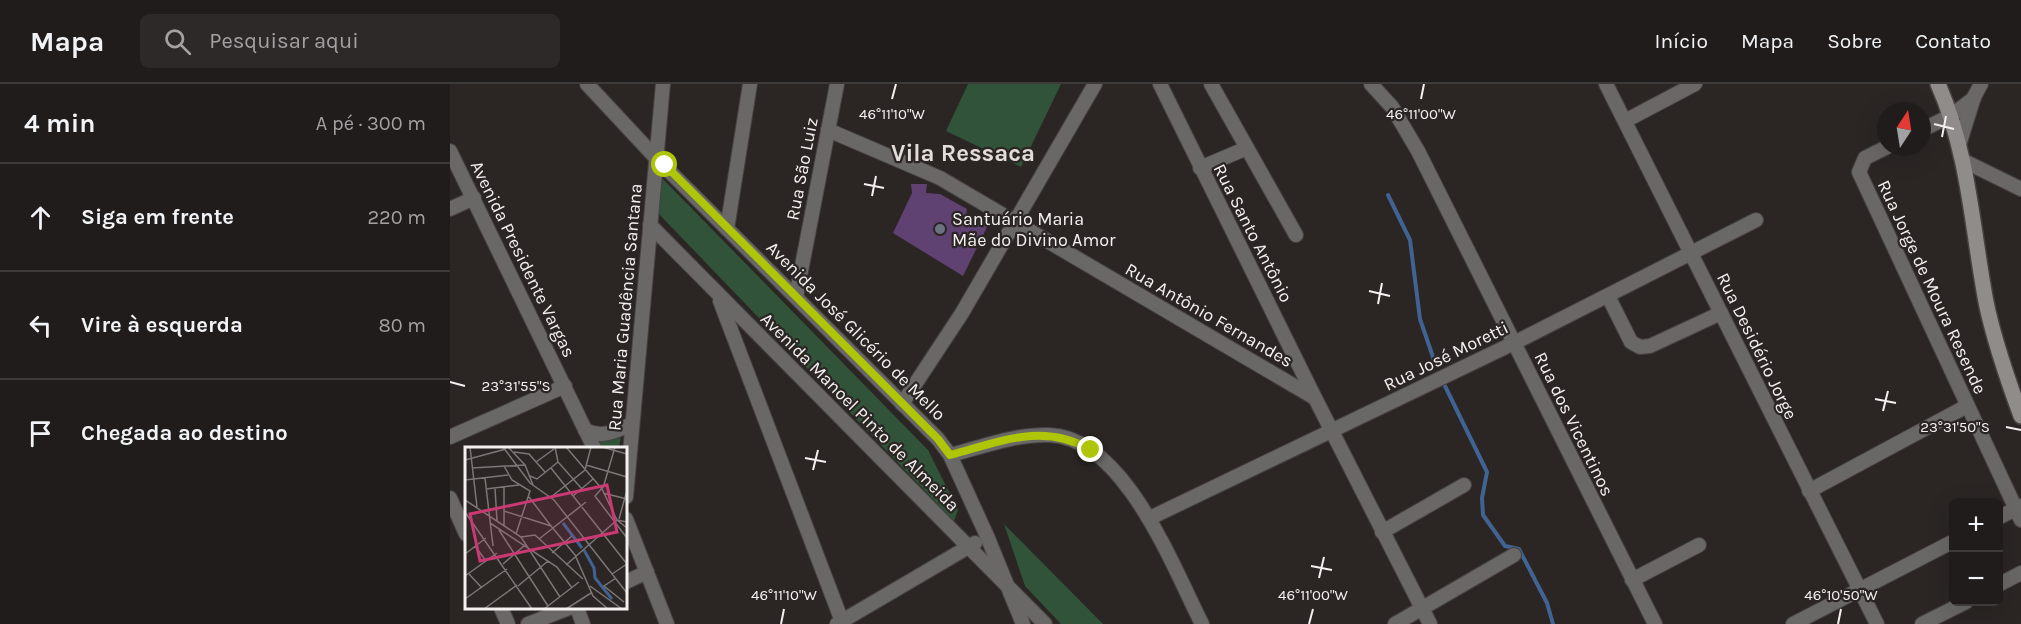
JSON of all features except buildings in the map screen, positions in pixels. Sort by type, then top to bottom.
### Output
[{"type":"main road","points":[[1938,84],[1952,115],[1960,142],[1986,303],[2000,357],[2021,416]]},
{"type":"street","name":"Avenida José Glicério de Mello","points":[[587,84],[656,158],[938,439],[950,455],[1023,624]]},
{"type":"street","name":"Rua Maria Guadência Santana","points":[[627,485],[663,84]]},
{"type":"street","points":[[727,228],[750,84]]},
{"type":"street","name":"Rua São Luiz","points":[[796,297],[837,84]]},
{"type":"street","points":[[902,405],[962,313],[1095,84]]},
{"type":"street","name":"Rua Santo Antônio","points":[[1160,84],[1315,398]]},
{"type":"street","points":[[1211,84],[1296,235]]},
{"type":"street","name":"Rua dos Vicentinos","points":[[1371,84],[1404,126],[1655,624]]},
{"type":"street","name":"Rua Desidério Jorge","points":[[1606,84],[1877,624]]},
{"type":"street","points":[[1625,120],[1695,84]]},
{"type":"street","points":[[1960,142],[1974,97],[1981,84]]},
{"type":"street","points":[[1931,126],[1952,115],[1974,97]]},
{"type":"street","name":"Rua Antônio Fernandes","points":[[828,130],[926,171],[1315,398]]},
{"type":"street","points":[[1200,168],[1247,148]]},
{"type":"street","name":"Avenida Presidente Vargas","points":[[450,151],[594,447]]},
{"type":"street","name":"Rua Jorge de Moura Resende","points":[[1877,152],[1865,158],[1859,167],[1967,406],[2019,512]]},
{"type":"street","points":[[1964,161],[2021,189]]},
{"type":"street","points":[[450,209],[474,198]]},
{"type":"street","name":"Rua José Moretti","points":[[1150,518],[1514,343],[1756,220]]},
{"type":"street","name":"Avenida Manoel Pinto de Almeida","points":[[650,225],[1045,624]]},
{"type":"street","points":[[718,296],[840,623],[987,537]]},
{"type":"street","points":[[1608,296],[1631,342],[1640,346],[1650,346],[1721,313]]},
{"type":"street","points":[[450,437],[565,386]]},
{"type":"street","points":[[1315,398],[1430,624]]},
{"type":"street","points":[[1809,491],[1967,406]]},
{"type":"street","points":[[585,430],[597,435],[606,434],[632,424]]},
{"type":"street","points":[[950,455],[1022,436],[1051,435],[1073,440],[1091,450],[1110,467],[1150,518],[1202,624]]},
{"type":"street","points":[[1382,532],[1464,485]]},
{"type":"street","points":[[450,498],[465,532]]},
{"type":"street","points":[[2003,517],[2019,512]]},
{"type":"street","points":[[627,522],[667,624]]},
{"type":"street","points":[[1793,624],[1949,543]]},
{"type":"street","points":[[1632,580],[1699,545]]},
{"type":"street","points":[[1395,624],[1514,555]]},
{"type":"street","points":[[627,582],[646,572]]},
{"type":"street","points":[[2003,582],[2021,573]]},
{"type":"street","points":[[1922,624],[1958,606]]},
{"type":"street","points":[[501,609],[508,624]]},
{"type":"street","points":[[528,624],[566,609]]},
{"type":"street","points":[[577,609],[584,624]]},
{"type":"green space","points":[[968,84],[1061,84],[1021,167],[946,131]]},
{"type":"green space","points":[[660,176],[928,450],[958,510],[954,521],[658,213]]},
{"type":"green space","points":[[621,436],[619,447],[599,447],[595,438],[606,440]]},
{"type":"green space","points":[[1004,524],[1103,624],[1061,624],[1025,586]]},
{"type":"waterway","points":[[1388,195],[1410,240],[1420,319],[1434,360]]},
{"type":"waterway","points":[[1445,386],[1487,472],[1482,498],[1483,515],[1505,546],[1519,549],[1547,603],[1553,624]]},
{"type":"place","name":"Santuário Maria Mãe do Divino Amor","points":[[940,229]]},
{"type":"district","name":"Vila Ressaca","points":[[963,153]]},
{"type":"route","points":[[665,165],[938,439],[950,455],[1022,436],[1051,435],[1073,440],[1091,450]]}]
